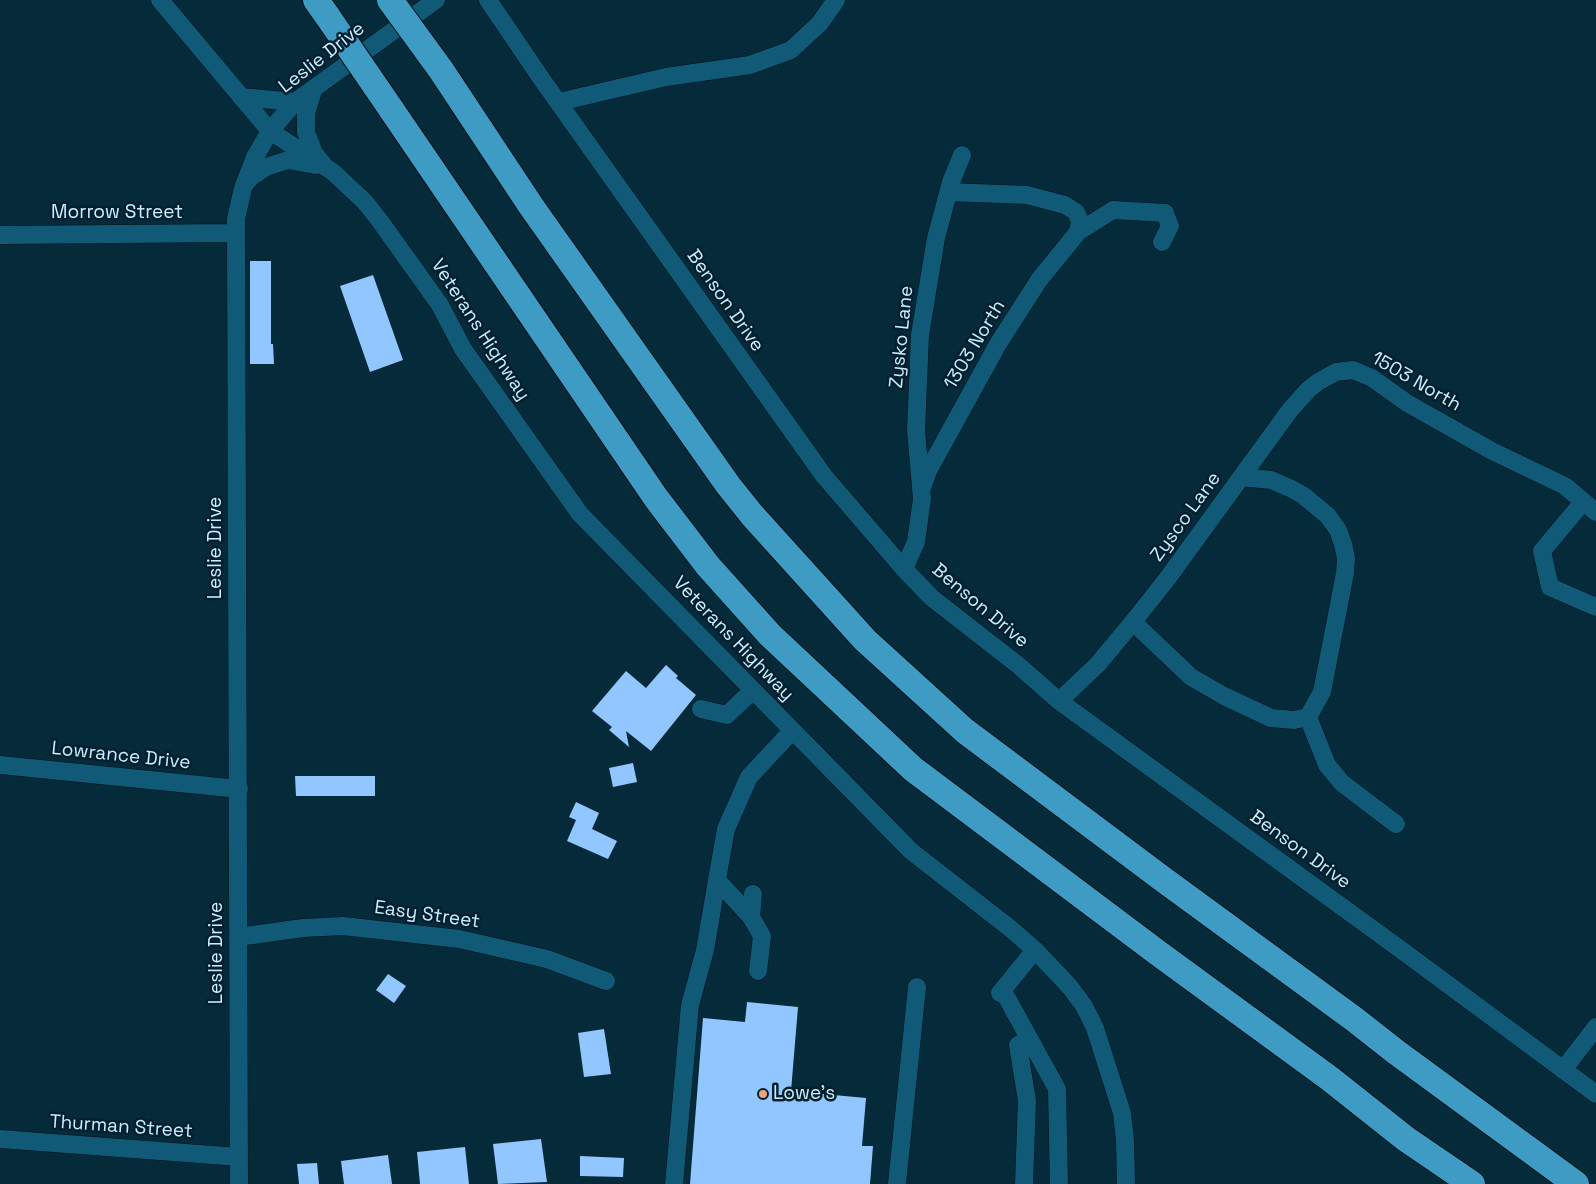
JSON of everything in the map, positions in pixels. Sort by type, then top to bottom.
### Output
[{"type":"highway","points":[[390,0],[440,70],[531,206],[728,485],[758,522],[865,640],[965,731],[1576,1184]]},
{"type":"highway","points":[[322,9],[656,498],[708,566],[770,635],[913,769],[1158,953],[1329,1078],[1406,1139],[1457,1184]]},
{"type":"highway","points":[[1396,1052],[1596,1179]]},
{"type":"highway","points":[[1406,1139],[1472,1184]]},
{"type":"street","name":"Veterans Highway","points":[[160,0],[270,131],[333,172],[365,202],[406,255],[440,304],[463,348],[580,514],[911,851],[1035,950],[1070,986],[1084,1006],[1095,1028],[1122,1113],[1126,1184]]},
{"type":"street","name":"Leslie Drive","points":[[239,1184],[236,220],[243,188],[255,157],[270,131],[295,102],[436,0]]},
{"type":"street","name":"Benson Drive","points":[[488,0],[824,476],[904,569],[932,598],[1018,665],[1059,701],[1408,954],[1596,1094]]},
{"type":"street","points":[[559,102],[666,76],[750,65],[767,59],[791,50],[820,23],[836,0]]},
{"type":"street","points":[[314,88],[306,113],[306,132],[314,153],[326,168]]},
{"type":"street","points":[[241,97],[295,102]]},
{"type":"street","name":"Zysko Lane","points":[[922,488],[916,430],[920,335],[936,238],[948,192],[962,155]]},
{"type":"street","points":[[243,188],[251,177],[266,167],[288,160],[326,168]]},
{"type":"street","points":[[948,192],[1026,195],[1064,205],[1076,212],[1080,221],[1078,232]]},
{"type":"street","name":"1303 North","points":[[922,488],[928,471],[998,344],[1039,280],[1078,232],[1113,210],[1165,213],[1170,226],[1162,242]]},
{"type":"street","name":"Morrow Street","points":[[0,235],[235,233]]},
{"type":"street","name":"1503 North","points":[[1241,477],[1290,410],[1309,390],[1328,376],[1345,370],[1353,370],[1372,378],[1408,403],[1492,451],[1566,486],[1590,507]]},
{"type":"street","name":"Zysco Lane","points":[[1059,701],[1098,664],[1133,622],[1167,579],[1241,477],[1271,480],[1292,488],[1328,516],[1338,530],[1343,544],[1346,558],[1345,573],[1322,692],[1308,718]]},
{"type":"street","points":[[904,569],[916,542],[920,522],[922,488]]},
{"type":"street","points":[[1590,507],[1542,551],[1550,587],[1596,607]]},
{"type":"street","points":[[1133,622],[1192,677],[1224,696],[1271,718],[1294,720],[1308,718],[1327,765],[1336,777],[1360,798],[1396,824]]},
{"type":"street","points":[[701,709],[727,715],[752,691]]},
{"type":"street","points":[[674,1184],[690,1005],[705,950],[726,829],[749,777],[792,731]]},
{"type":"street","name":"Lowrance Drive","points":[[0,765],[239,789]]},
{"type":"street","points":[[718,880],[751,916],[762,936],[758,972]]},
{"type":"street","points":[[751,916],[753,894]]},
{"type":"street","name":"Easy Street","points":[[238,937],[303,928],[343,926],[459,939],[547,959],[606,981]]},
{"type":"street","points":[[1035,950],[1004,996],[1056,1089],[1059,1184]]},
{"type":"street","points":[[896,1184],[917,987]]},
{"type":"street","points":[[1563,1070],[1596,1027]]},
{"type":"street","points":[[1024,1184],[1027,1101],[1018,1045],[1028,1038]]},
{"type":"street","name":"Thurman Street","points":[[0,1139],[239,1157]]},
{"type":"building","points":[[250,261],[271,261],[271,344],[273,344],[274,364],[250,364]]},
{"type":"building","points":[[373,275],[403,360],[370,372],[340,286]]},
{"type":"building","points":[[666,665],[678,676],[676,678],[696,695],[651,751],[626,731],[629,747],[609,730],[612,727],[592,711],[626,671],[646,688]]},
{"type":"building","points":[[633,763],[637,782],[613,787],[609,768]]},
{"type":"building","points":[[295,776],[375,776],[375,796],[296,796]]},
{"type":"building","points":[[576,802],[599,813],[592,829],[617,841],[608,859],[567,841],[576,820],[569,817]]},
{"type":"building","points":[[388,974],[406,986],[394,1003],[376,990]]},
{"type":"building","name":"Lowe's","points":[[747,1002],[798,1007],[791,1091],[866,1098],[862,1146],[873,1146],[870,1184],[690,1184],[703,1018],[745,1022]]},
{"type":"building","points":[[604,1029],[611,1074],[584,1077],[578,1033]]},
{"type":"building","points":[[541,1139],[547,1182],[498,1184],[493,1144]]},
{"type":"building","points":[[465,1147],[469,1184],[420,1184],[417,1152]]},
{"type":"building","points":[[388,1155],[392,1184],[344,1184],[341,1161]]},
{"type":"building","points":[[580,1156],[624,1158],[623,1177],[580,1176]]},
{"type":"building","points":[[317,1163],[319,1184],[299,1184],[297,1164]]},
{"type":"place","name":"Lowe's","points":[[763,1094]]}]
